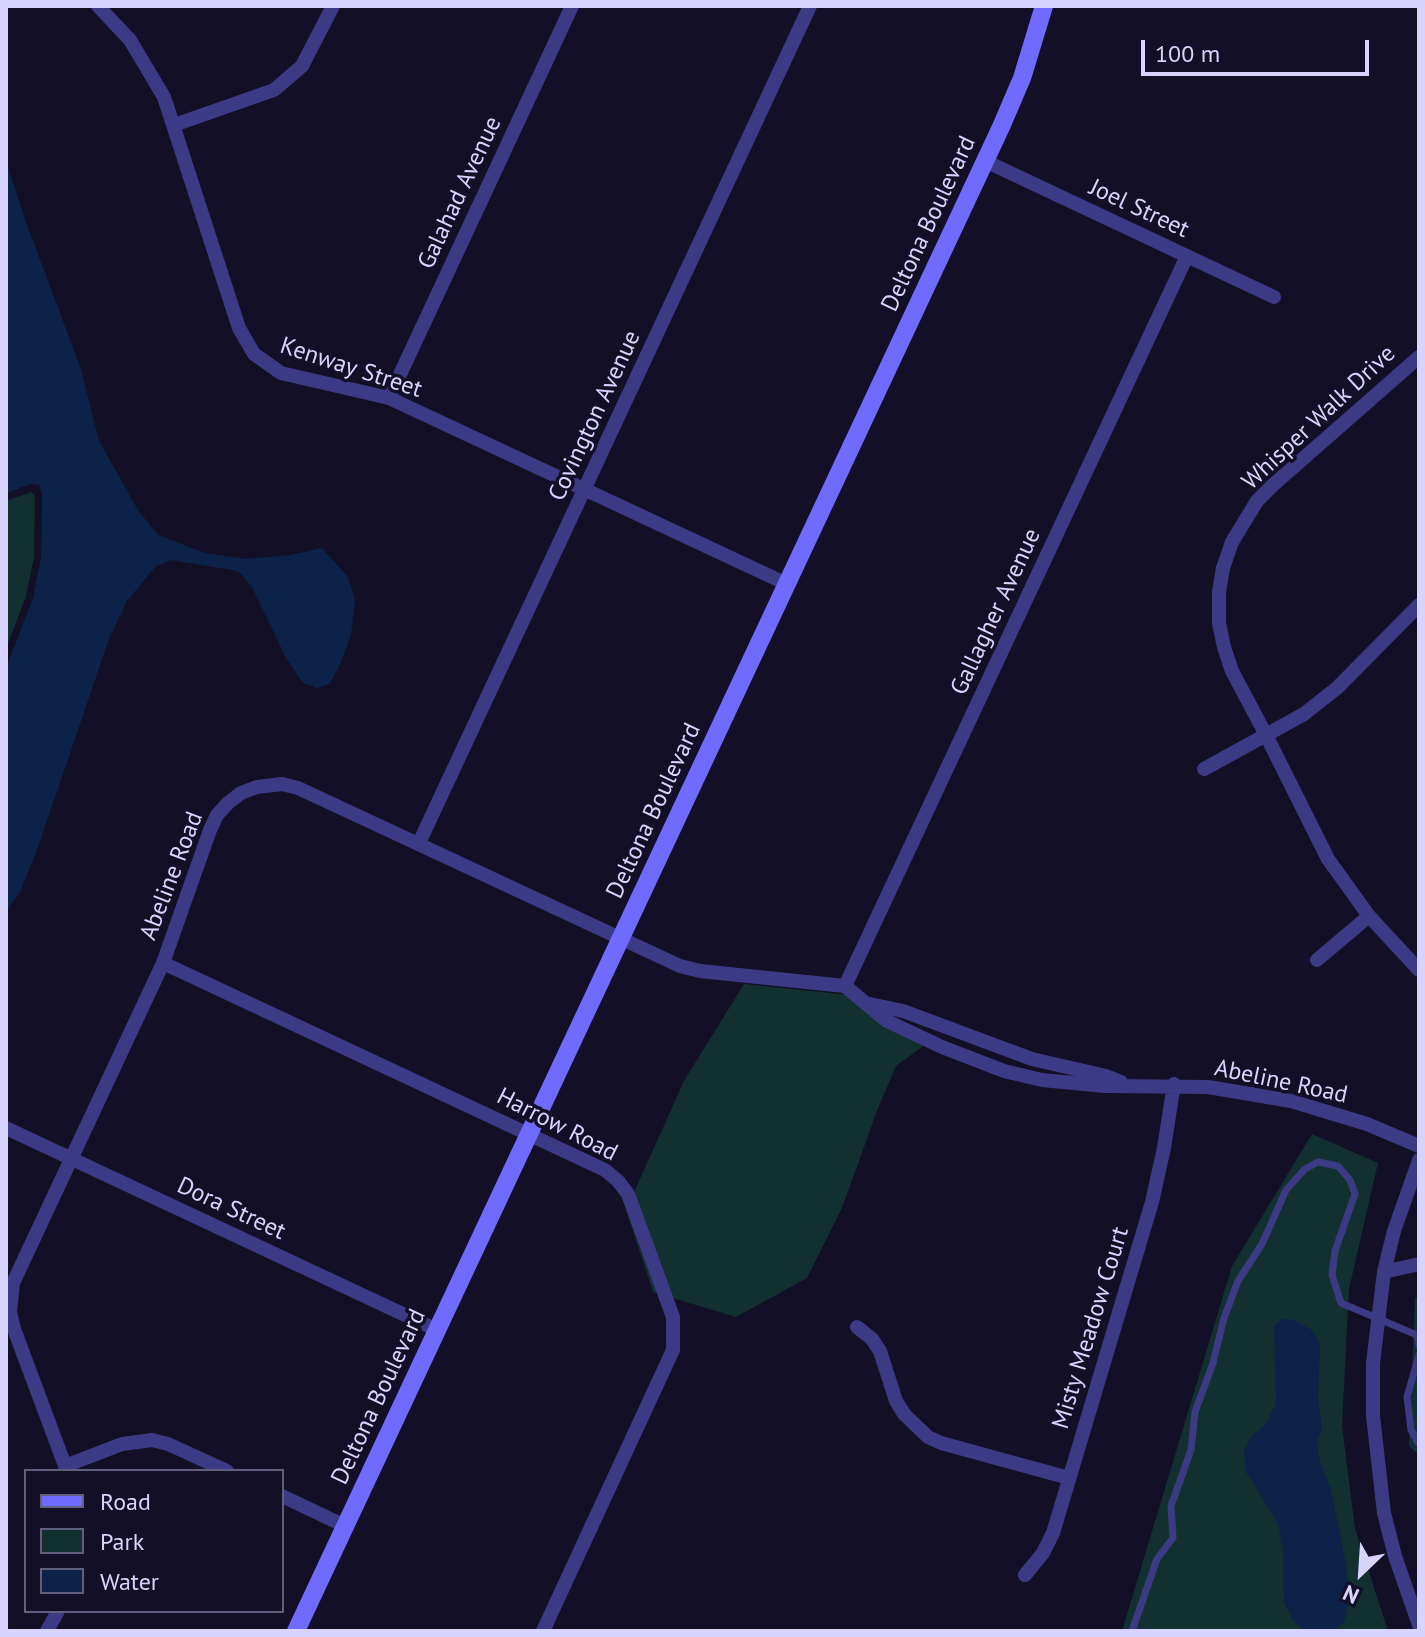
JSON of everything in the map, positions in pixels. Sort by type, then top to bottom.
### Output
[{"type":"main road","name":"Deltona Boulevard","points":[[296,1631],[985,161],[1022,78],[1044,6]]},
{"type":"street","name":"Kenway Street","points":[[98,6],[130,40],[148,68],[174,125],[239,328],[254,354],[281,373],[389,398],[787,584]]},
{"type":"street","points":[[174,125],[259,98],[282,84],[312,52],[333,6]]},
{"type":"street","name":"Galahad Avenue","points":[[389,398],[572,6]]},
{"type":"street","name":"Covington Avenue","points":[[419,843],[810,6]]},
{"type":"street","name":"Joel Street","points":[[985,161],[1274,297]]},
{"type":"street","name":"Gallagher Avenue","points":[[845,986],[1187,256]]},
{"type":"street","name":"Whisper Walk Drive","points":[[1419,357],[1273,485],[1250,511],[1232,542],[1219,592],[1222,635],[1232,671],[1328,859],[1369,916],[1419,970]]},
{"type":"street","points":[[1204,769],[1304,714],[1337,688],[1419,605]]},
{"type":"street","name":"Abeline Road","points":[[66,1468],[14,1329],[10,1295],[13,1283],[163,963],[210,830],[223,809],[241,793],[269,784],[298,788],[680,966],[700,971],[845,986],[887,1021],[1004,1071],[1042,1080],[1208,1087],[1291,1101],[1367,1124],[1419,1146]]},
{"type":"street","points":[[1317,960],[1369,916]]},
{"type":"street","name":"Harrow Road","points":[[163,963],[605,1170],[628,1194],[673,1317],[675,1334],[669,1362],[543,1631]]},
{"type":"street","name":"Abeline Road","points":[[866,1003],[903,1011],[1032,1059],[1106,1076],[1128,1085]]},
{"type":"street","name":"Misty Meadow Court","points":[[1025,1575],[1043,1553],[1053,1533],[1152,1202],[1174,1084]]},
{"type":"street","name":"Dora Street","points":[[6,1128],[437,1330]]},
{"type":"street","points":[[1419,1160],[1394,1231],[1384,1272],[1373,1363],[1377,1466],[1395,1556],[1419,1625]]},
{"type":"street","points":[[1384,1272],[1419,1264]]},
{"type":"street","points":[[857,1327],[872,1339],[880,1351],[896,1401],[904,1414],[928,1437],[1069,1478]]},
{"type":"street","points":[[66,1468],[122,1444],[152,1440],[223,1469]]},
{"type":"street","points":[[284,1497],[345,1526]]},
{"type":"street","points":[[47,1631],[57,1613]]},
{"type":"lane","points":[[1132,1631],[1157,1559],[1173,1538],[1171,1506],[1191,1450],[1195,1412],[1213,1363],[1224,1318],[1238,1281],[1262,1244],[1286,1190],[1305,1169],[1318,1162],[1338,1166],[1350,1180],[1355,1194],[1335,1251],[1332,1275],[1341,1303],[1417,1335],[1419,1345]]},
{"type":"lane","points":[[1419,1355],[1407,1397],[1411,1430],[1419,1444]]},
{"type":"green space","points":[[31,492],[35,496],[34,557],[26,596],[6,649],[6,501]]},
{"type":"green space","points":[[744,984],[858,996],[930,1041],[896,1066],[842,1208],[807,1278],[736,1317],[653,1292],[626,1210],[684,1081]]},
{"type":"green space","points":[[1312,1134],[1378,1163],[1349,1289],[1342,1426],[1355,1528],[1388,1631],[1122,1631],[1232,1266]]},
{"type":"green space","points":[[1419,1297],[1419,1455],[1409,1446],[1415,1298]]},
{"type":"water","points":[[6,161],[81,369],[99,441],[138,510],[158,535],[205,553],[246,559],[322,548],[348,577],[355,600],[351,635],[341,662],[330,684],[317,688],[303,683],[286,658],[252,587],[238,571],[170,560],[155,567],[127,601],[109,639],[37,850],[20,892],[6,912],[6,668],[33,598],[41,558],[42,494],[39,485],[31,484],[6,493]]},
{"type":"water","points":[[1284,1318],[1313,1331],[1320,1346],[1318,1399],[1322,1428],[1317,1441],[1319,1458],[1331,1490],[1349,1596],[1345,1622],[1333,1631],[1305,1631],[1294,1622],[1284,1603],[1283,1550],[1278,1524],[1246,1472],[1244,1452],[1251,1437],[1265,1425],[1276,1404],[1274,1326]]}]
